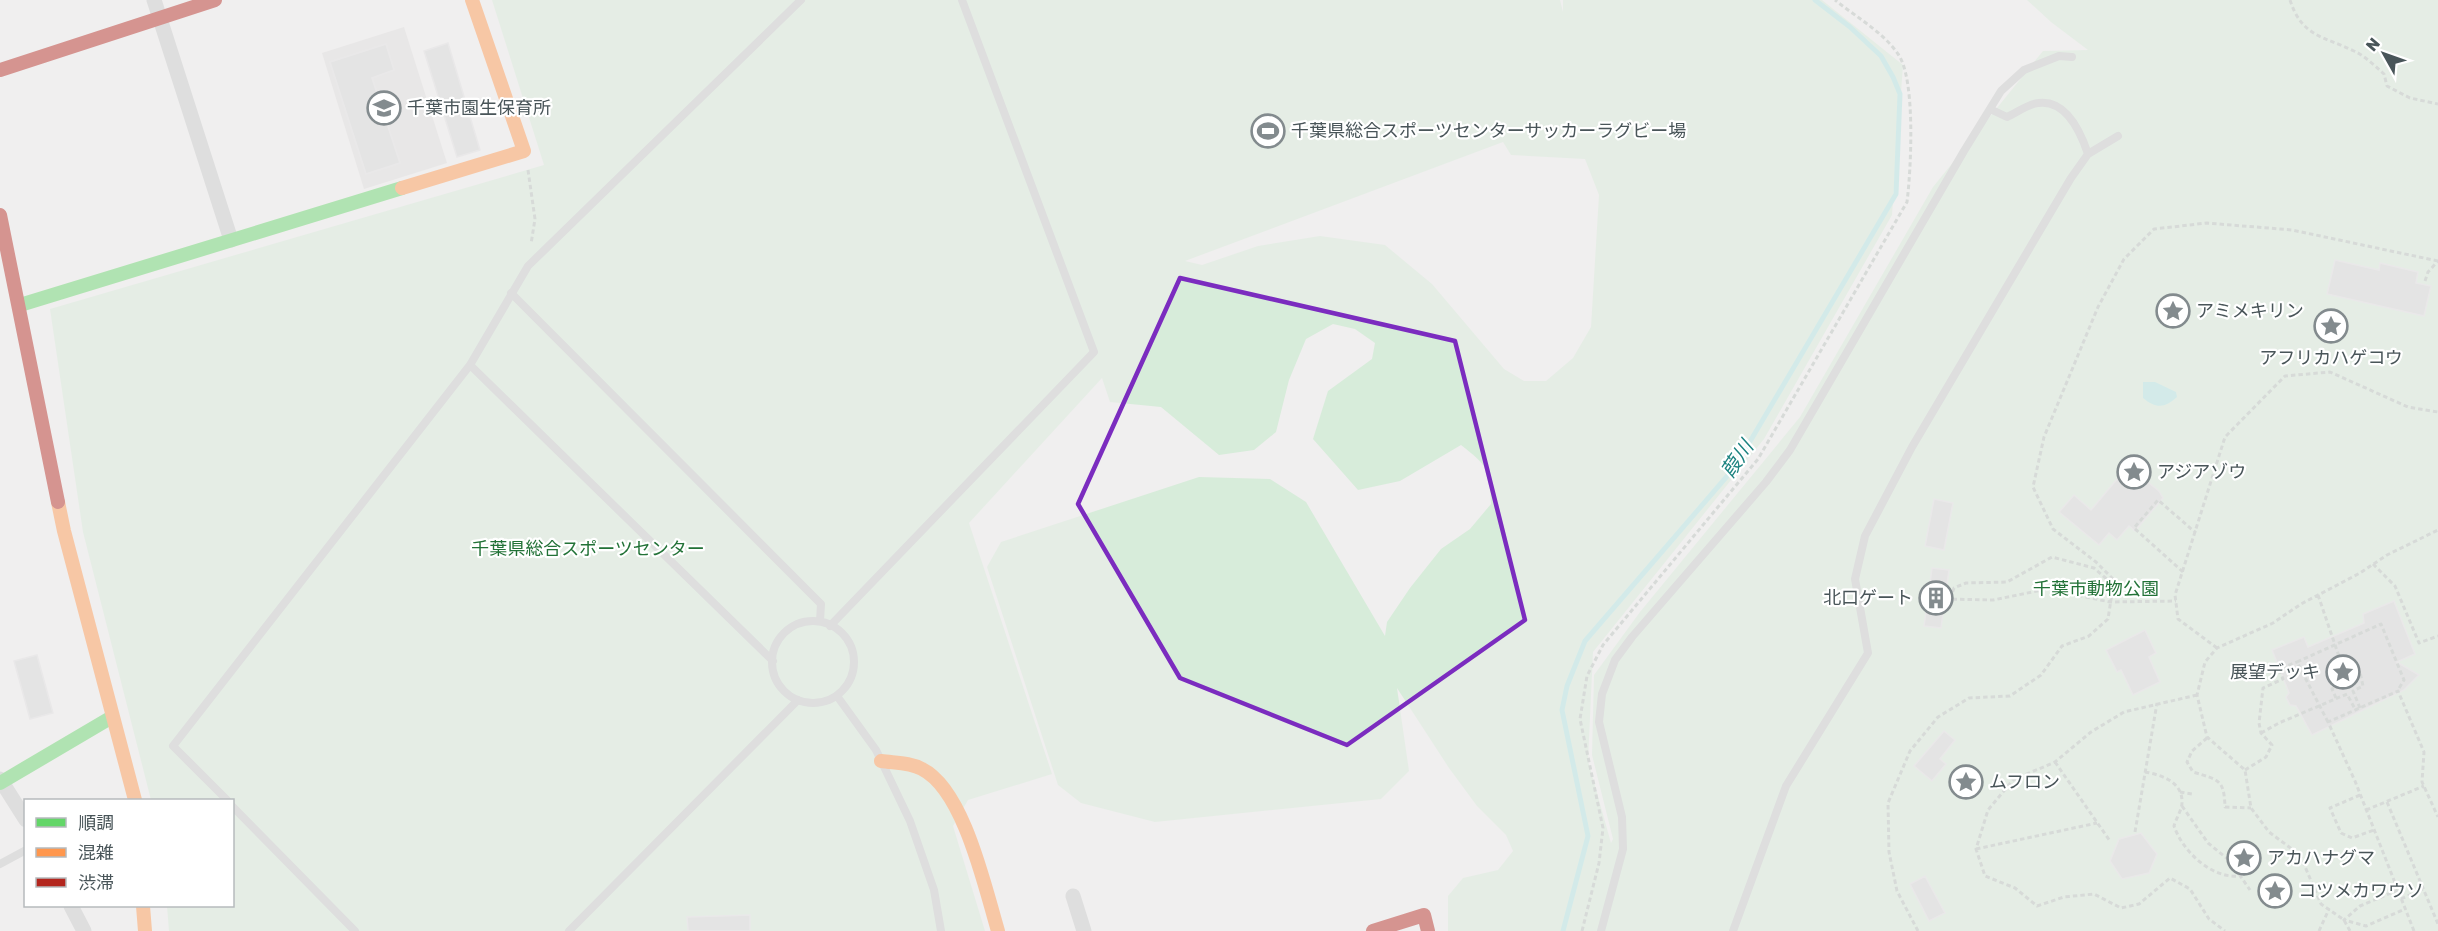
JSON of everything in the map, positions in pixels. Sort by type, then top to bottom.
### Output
[{"type":"street","points":[[154,0],[231,240]]},
{"type":"street","points":[[0,70],[215,0]]},
{"type":"street","points":[[20,305],[524,151],[472,0]]},
{"type":"street","points":[[0,215],[64,531],[112,717],[129,769],[135,799]]},
{"type":"street","points":[[24,817],[1,781],[112,717]]},
{"type":"street","points":[[881,761],[910,764],[925,770],[944,789],[962,819],[998,931]]},
{"type":"street","points":[[1073,896],[1084,931]]},
{"type":"street","points":[[72,907],[84,931]]},
{"type":"street","points":[[143,907],[145,931]]},
{"type":"street","points":[[1373,931],[1424,915],[1428,931]]},
{"type":"lane","points":[[225,799],[173,746],[470,365],[528,266],[801,0]]},
{"type":"lane","points":[[830,626],[1094,352],[962,0]]},
{"type":"lane","points":[[1601,931],[1623,849],[1622,817],[1599,722],[1602,694],[1615,660],[1632,637],[1766,482],[1790,450],[2001,92],[2024,70],[2059,56],[2072,57]]},
{"type":"lane","points":[[1990,109],[2007,117],[2038,103],[2055,105],[2072,120],[2088,154]]},
{"type":"lane","points":[[1733,931],[1786,786],[1868,653],[1855,579],[1865,536],[1912,447],[2071,178],[2088,154],[2118,136]]},
{"type":"lane","points":[[511,293],[821,604],[820,621]]},
{"type":"lane","points":[[470,365],[773,661]]},
{"type":"lane","points":[[820,621],[837,628],[847,638],[852,647],[854,666],[850,680],[837,696],[813,703],[790,696],[780,687],[772,667],[777,643],[786,631],[799,623],[820,621]]},
{"type":"lane","points":[[837,696],[876,750],[910,821],[934,890],[941,931]]},
{"type":"lane","points":[[569,931],[798,700]]},
{"type":"lane","points":[[234,808],[355,931]]},
{"type":"lane","points":[[0,864],[24,851]]},
{"type":"path","points":[[1582,931],[1599,862],[1603,828],[1580,719],[1587,676],[1603,645],[1758,459],[1907,202],[1912,164],[1907,75],[1900,56],[1887,41],[1834,0]]},
{"type":"path","points":[[2290,0],[2302,26],[2317,36],[2356,52],[2385,74],[2387,86],[2410,98],[2438,104]]},
{"type":"path","points":[[524,151],[535,219],[528,266]]},
{"type":"path","points":[[1918,931],[1897,891],[1889,852],[1888,803],[1910,751],[1938,717],[1969,698],[2010,696],[2041,675],[2062,646],[2089,636],[2108,619],[2114,580],[2096,562],[2053,529],[2033,488],[2048,427],[2098,307],[2124,260],[2154,229],[2207,223],[2292,230],[2438,261]]},
{"type":"path","points":[[2425,281],[2428,272],[2438,261]]},
{"type":"path","points":[[2217,648],[2178,619],[2175,595],[2225,437],[2285,376],[2330,372],[2408,407],[2438,412]]},
{"type":"path","points":[[2183,572],[2134,528],[2158,500],[2196,533]]},
{"type":"path","points":[[2405,909],[2366,926],[2344,920],[2321,904],[2300,855],[2269,832],[2251,808],[2246,770],[2207,737],[2197,695],[2205,662],[2217,648],[2273,623],[2373,564],[2438,530]]},
{"type":"path","points":[[2110,602],[2109,581],[2094,568],[2052,557],[2007,582],[1966,583],[1954,588],[1947,600],[1994,600],[2048,589],[2110,602],[2176,601]]},
{"type":"path","points":[[2373,564],[2395,586],[2419,644],[2438,636]]},
{"type":"path","points":[[2318,595],[2346,677]]},
{"type":"path","points":[[2246,770],[2266,757],[2272,745],[2261,733],[2259,723],[2263,688],[2283,679],[2279,669],[2381,624],[2404,680],[2398,691],[2328,722]]},
{"type":"path","points":[[2297,662],[2328,722],[2360,795],[2414,931]]},
{"type":"path","points":[[2336,698],[2332,689],[2346,677],[2360,672],[2363,686],[2353,691],[2360,708]]},
{"type":"path","points":[[2398,691],[2424,752],[2422,782],[2438,817]]},
{"type":"path","points":[[2261,733],[2347,693],[2355,710]]},
{"type":"path","points":[[2197,695],[2124,712],[2091,732],[2055,762],[2013,780],[1988,810],[1976,849],[1985,876],[2015,888],[2037,906],[2064,897],[2094,894],[2121,908],[2139,904],[2170,878],[2190,890],[2209,919],[2225,931]]},
{"type":"path","points":[[2135,831],[2157,704]]},
{"type":"path","points":[[2207,737],[2192,751],[2187,762],[2193,772],[2217,780],[2224,788],[2225,807],[2251,808]]},
{"type":"path","points":[[2055,762],[2110,841]]},
{"type":"path","points":[[2145,772],[2167,778],[2180,792],[2182,806],[2208,843],[2230,861],[2250,890]]},
{"type":"path","points":[[2366,810],[2424,786]]},
{"type":"path","points":[[2180,792],[2192,794]]},
{"type":"path","points":[[2360,795],[2330,808],[2341,833],[2352,838],[2374,830]]},
{"type":"path","points":[[2387,802],[2438,924]]},
{"type":"path","points":[[2433,806],[2438,804]]},
{"type":"path","points":[[2182,806],[2174,826],[2178,837],[2189,853],[2198,861],[2230,877],[2240,876]]},
{"type":"path","points":[[1976,849],[2097,823]]},
{"type":"path","points":[[2344,920],[2360,906],[2398,890]]},
{"type":"path","points":[[2401,899],[2423,890]]},
{"type":"path","points":[[2319,931],[2329,909]]},
{"type":"path","points":[[2344,920],[2350,931]]},
{"type":"highlighted area","points":[[1180,278],[1455,341],[1525,620],[1347,745],[1180,678],[1078,504]]},
{"type":"shaded area","name":"千葉市園生保育所","points":[[404,27],[447,163],[364,189],[322,53]]},
{"type":"green space","points":[[492,0],[1560,0],[1563,12],[1563,0],[1822,0],[1903,65],[1892,215],[1764,439],[1593,652],[1588,761],[1611,843],[1613,839],[1592,755],[1594,675],[1640,612],[1800,417],[1933,187],[2043,51],[2088,50],[2051,22],[2027,0],[2438,0],[2438,931],[1448,931],[1448,896],[1463,878],[1498,870],[1513,851],[1506,835],[1477,806],[1449,768],[1397,688],[1409,771],[1381,799],[1155,822],[1081,803],[1058,785],[987,567],[1001,542],[1199,477],[1270,479],[1306,502],[1385,636],[1387,622],[1441,549],[1470,529],[1491,504],[1490,483],[1486,469],[1461,445],[1400,481],[1358,490],[1313,439],[1328,391],[1372,359],[1375,343],[1355,329],[1333,324],[1306,339],[1289,380],[1276,432],[1254,450],[1219,455],[1161,407],[1110,402],[1102,378],[969,523],[1052,774],[968,800],[953,826],[985,931],[169,931],[167,907],[234,907],[234,799],[151,799],[83,532],[50,309],[544,165]],"holes":[[[1503,142],[1511,155],[1585,159],[1599,195],[1591,327],[1573,358],[1546,381],[1524,381],[1504,369],[1432,284],[1385,245],[1320,236],[1258,246],[1202,265],[1185,261]]]},
{"type":"water","points":[[2143,382],[2155,382],[2176,392],[2177,397],[2164,405],[2152,404],[2143,398]]},
{"type":"building","points":[[448,43],[480,150],[457,157],[424,51]]},
{"type":"building","points":[[386,44],[394,70],[372,78],[400,163],[366,174],[330,62]]},
{"type":"building","points":[[2335,260],[2379,270],[2380,263],[2418,272],[2416,283],[2431,286],[2424,316],[2327,294]]},
{"type":"building","points":[[2128,466],[2159,491],[2163,498],[2135,531],[2129,526],[2117,540],[2109,533],[2099,545],[2059,512],[2074,495],[2091,510]]},
{"type":"building","points":[[1934,499],[1953,503],[1944,550],[1925,546]]},
{"type":"building","name":"北口ゲート","points":[[1932,568],[1949,570],[1941,628],[1924,626]]},
{"type":"building","points":[[2394,601],[2415,654],[2397,662],[2419,675],[2404,690],[2312,735],[2296,706],[2290,705],[2286,697],[2289,693],[2272,650],[2304,637],[2308,647],[2364,623],[2363,614]]},
{"type":"building","points":[[2145,630],[2156,653],[2149,657],[2160,682],[2133,695],[2121,670],[2117,672],[2106,650]]},
{"type":"building","points":[[37,655],[53,713],[30,719],[14,661]]},
{"type":"building","points":[[1944,731],[1955,740],[1940,759],[1946,764],[1932,781],[1914,766]]},
{"type":"building","points":[[2141,833],[2157,854],[2149,873],[2122,879],[2110,861],[2119,839]]},
{"type":"building","points":[[1925,876],[1945,913],[1929,921],[1910,884]]},
{"type":"building","points":[[750,915],[750,931],[688,931],[687,917]]},
{"type":"waterway","name":"葭川","points":[[1563,931],[1588,836],[1562,710],[1567,686],[1585,641],[1735,467],[1896,194],[1900,94],[1893,77],[1881,56],[1850,27],[1815,0]]},
{"type":"traffic: fast","points":[[20,305],[402,188]]},
{"type":"traffic: fast","points":[[0,783],[112,717]]},
{"type":"traffic: slow","points":[[402,188],[524,151],[472,0]]},
{"type":"traffic: slow","points":[[58,502],[135,799]]},
{"type":"traffic: slow","points":[[881,761],[907,764],[922,769],[937,780],[950,797],[971,842],[998,931]]},
{"type":"traffic: slow","points":[[143,907],[145,931]]},
{"type":"traffic: jam","points":[[0,70],[215,0]]},
{"type":"traffic: jam","points":[[0,215],[58,502]]},
{"type":"traffic: jam","points":[[1373,931],[1424,915],[1428,931]]},
{"type":"place","name":"千葉市園生保育所","points":[[384,108]]},
{"type":"place","name":"千葉県総合スポーツセンターサッカーラグビー場","points":[[1268,131]]},
{"type":"place","name":"アミメキリン","points":[[2173,311]]},
{"type":"place","name":"アフリカハゲコウ","points":[[2331,326]]},
{"type":"place","name":"アジアゾウ","points":[[2134,472]]},
{"type":"place","name":"北口ゲート","points":[[1936,598]]},
{"type":"place","name":"展望デッキ","points":[[2343,672]]},
{"type":"place","name":"ムフロン","points":[[1966,782]]},
{"type":"place","name":"アカハナグマ","points":[[2244,858]]},
{"type":"place","name":"コツメカワウソ","points":[[2275,891]]},
{"type":"park label","name":"千葉県総合スポーツセンター","points":[[588,549]]},
{"type":"park label","name":"千葉市動物公園","points":[[2096,589]]}]
